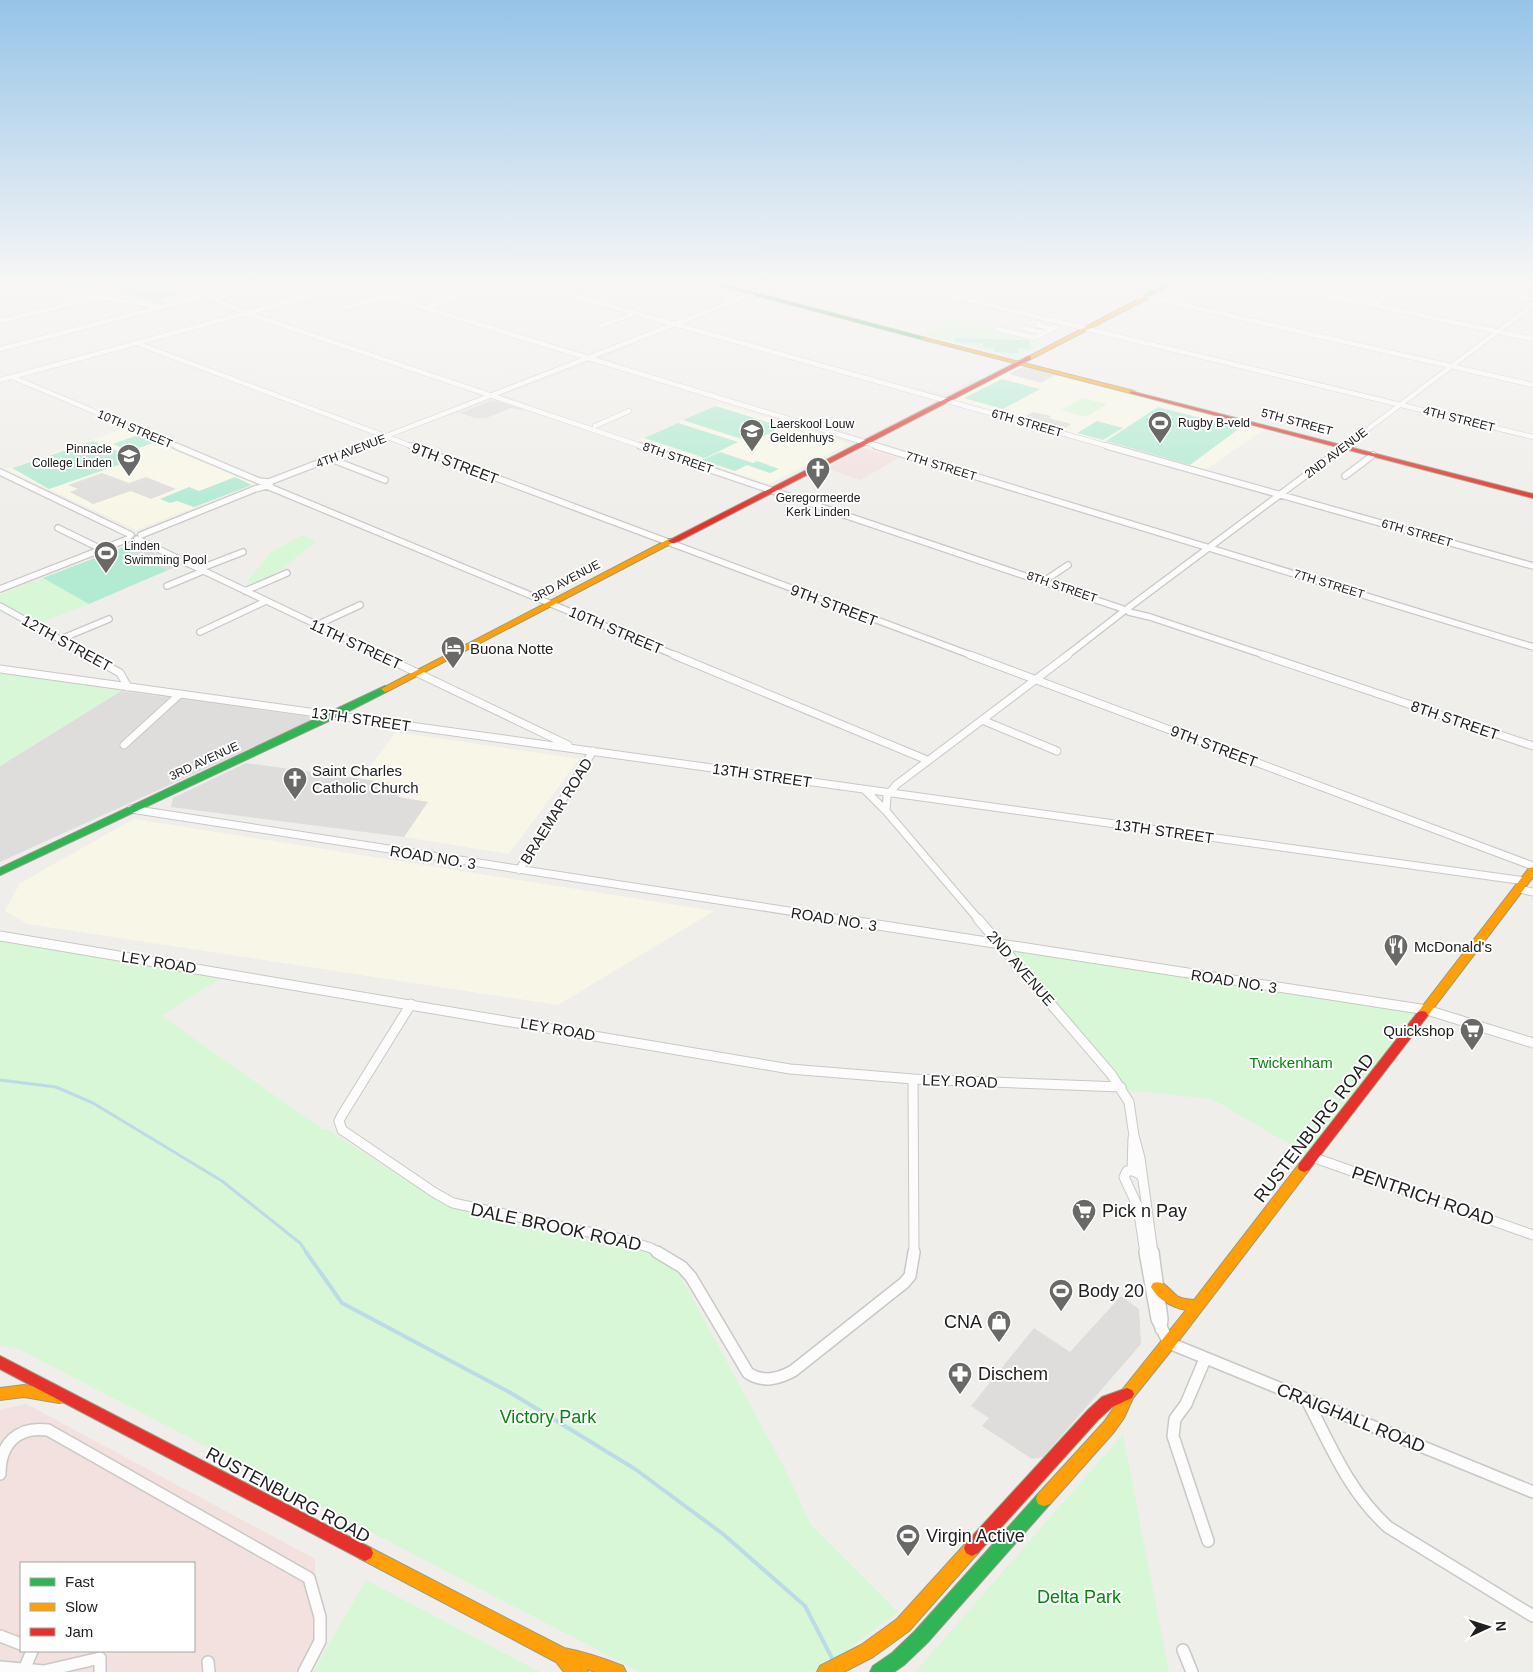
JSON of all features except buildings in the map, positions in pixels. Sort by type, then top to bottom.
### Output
[{"type":"main road","name":"5TH STREET","points":[[1007,359],[1533,496]]},
{"type":"main road","name":"3RD AVENUE","points":[[0,872],[332,716],[1024,359]]},
{"type":"main road","name":"RUSTENBURG ROAD","points":[[879,1672],[898,1659],[921,1637],[1109,1427],[1119,1413],[1127,1394],[1169,1344],[1533,870]]},
{"type":"main road","points":[[1158,1287],[1164,1295],[1173,1301],[1197,1307]]},
{"type":"main road","name":"RUSTENBURG ROAD","points":[[0,1362],[562,1656],[588,1661],[617,1672]]},
{"type":"main road","points":[[0,1394],[24,1391],[67,1398]]},
{"type":"main road","name":"RUSTENBURG ROAD","points":[[826,1672],[867,1651],[903,1624],[1093,1415],[1107,1402],[1127,1394]]},
{"type":"main road","name":"RUSTENBURG ROAD","points":[[562,1656],[571,1667],[579,1672]]},
{"type":"street","points":[[0,380],[78,359]]},
{"type":"street","name":"9TH STREET","points":[[179,359],[1533,866]]},
{"type":"street","name":"8TH STREET","points":[[382,359],[1533,746]]},
{"type":"street","name":"4TH AVENUE","points":[[139,537],[279,479],[586,359]]},
{"type":"street","name":"7TH STREET","points":[[592,359],[1533,647]]},
{"type":"street","name":"6TH STREET","points":[[799,359],[1533,566]]},
{"type":"street","name":"4TH STREET","points":[[1214,359],[1533,436]]},
{"type":"street","points":[[1421,359],[1533,385]]},
{"type":"street","name":"2ND AVENUE","points":[[889,793],[927,760],[1461,359]]},
{"type":"street","name":"10TH STREET","points":[[12,377],[927,760]]},
{"type":"street","points":[[596,426],[629,411]]},
{"type":"street","points":[[1345,476],[1373,455]]},
{"type":"street","points":[[331,459],[385,480]]},
{"type":"street","points":[[0,472],[130,537]]},
{"type":"street","points":[[58,528],[102,549]]},
{"type":"street","points":[[0,589],[130,537],[139,537]]},
{"type":"street","name":"11TH STREET","points":[[139,537],[201,570],[575,748]]},
{"type":"street","points":[[167,586],[243,552]]},
{"type":"street","points":[[1044,581],[1068,565]]},
{"type":"street","points":[[245,591],[287,573]]},
{"type":"street","points":[[200,632],[266,601]]},
{"type":"street","points":[[317,625],[360,605]]},
{"type":"street","name":"12TH STREET","points":[[0,606],[120,674],[128,686]]},
{"type":"street","points":[[61,639],[109,619]]},
{"type":"street","name":"13TH STREET","points":[[0,668],[332,716],[575,748],[1522,885],[1533,892]]},
{"type":"street","points":[[124,745],[180,694]]},
{"type":"street","points":[[982,720],[1057,751]]},
{"type":"street","name":"BRAEMAR ROAD","points":[[519,870],[593,752]]},
{"type":"street","name":"2ND AVENUE","points":[[866,790],[1121,1087],[1130,1108],[1134,1136],[1140,1158],[1162,1319],[1161,1328]]},
{"type":"street","points":[[886,811],[885,802],[889,793]]},
{"type":"street","name":"ROAD NO. 3","points":[[131,809],[1427,1010],[1533,1043]]},
{"type":"street","name":"LEY ROAD","points":[[0,936],[790,1069],[913,1079],[1121,1087]]},
{"type":"street","name":"DALE BROOK ROAD","points":[[411,1004],[342,1115],[339,1122],[342,1130],[435,1193],[453,1203],[626,1240],[651,1248],[670,1258],[691,1277],[748,1373],[760,1380],[778,1377],[792,1371],[904,1283],[910,1276],[914,1257],[913,1079]]},
{"type":"street","name":"2ND AVENUE","points":[[1134,1136],[1132,1170],[1127,1172],[1124,1177],[1138,1207],[1153,1302],[1161,1328],[1169,1344]]},
{"type":"street","name":"PENTRICH ROAD","points":[[1312,1157],[1533,1235]]},
{"type":"street","points":[[1132,1170],[1140,1173],[1143,1178]]},
{"type":"street","name":"CRAIGHALL ROAD","points":[[1169,1344],[1533,1492]]},
{"type":"street","points":[[1205,1359],[1186,1404],[1176,1419],[1173,1436],[1208,1541]]},
{"type":"street","points":[[1308,1402],[1357,1496],[1370,1512],[1388,1528],[1533,1616]]},
{"type":"street","points":[[0,1474],[1,1456],[13,1438],[31,1429],[48,1430],[309,1578],[320,1617],[320,1641],[304,1672]]},
{"type":"street","points":[[0,1636],[20,1644]]},
{"type":"street","points":[[1183,1650],[1192,1672]]},
{"type":"street","points":[[24,1670],[32,1652]]},
{"type":"street","points":[[0,1667],[40,1671],[63,1670],[99,1654],[100,1672]]},
{"type":"shaded area","points":[[580,359],[607,359],[625,365],[616,368],[593,361],[503,395],[531,405],[523,408],[493,399],[449,417],[439,413],[483,397],[464,389],[473,386],[494,393]]},
{"type":"shaded area","points":[[1023,364],[1266,428],[1205,470],[954,399]]},
{"type":"shaded area","points":[[1024,366],[1056,375],[1041,383],[1009,374]]},
{"type":"shaded area","points":[[976,378],[987,381],[864,447],[787,422],[798,417],[864,438],[938,400],[910,392],[918,388],[945,395]]},
{"type":"shaded area","points":[[493,400],[523,409],[511,408],[486,418],[475,418],[460,413]]},
{"type":"shaded area","name":"Laerskool Louw Geldenhuys","points":[[720,404],[848,444],[769,484],[639,440]]},
{"type":"shaded area","points":[[1033,412],[1051,416],[1049,418],[1071,424],[1066,428],[1024,417]]},
{"type":"shaded area","name":"Pinnacle College Linden","points":[[124,429],[254,484],[136,530],[6,469]]},
{"type":"shaded area","points":[[863,448],[899,458],[860,480],[825,468]]},
{"type":"shaded area","points":[[102,473],[129,483],[146,477],[176,489],[151,499],[131,491],[93,504],[70,492],[78,489],[68,485]]},
{"type":"shaded area","points":[[135,543],[180,566],[168,570],[121,548]]},
{"type":"shaded area","points":[[121,691],[306,716],[312,719],[0,862],[0,766]]},
{"type":"shaded area","points":[[396,732],[579,759],[509,854],[404,837],[427,802],[398,797],[405,785],[361,779]]},
{"type":"shaded area","name":"Saint Charles Catholic Church","points":[[246,763],[405,785],[398,797],[428,802],[404,837],[171,807],[173,798]]},
{"type":"shaded area","points":[[134,819],[714,911],[558,1005],[28,924],[5,911],[20,883]]},
{"type":"shaded area","points":[[1121,1296],[1139,1309],[1141,1344],[1043,1457],[1032,1459],[982,1426],[989,1418],[971,1406],[1034,1328],[1070,1352]]},
{"type":"shaded area","points":[[26,1404],[315,1559],[315,1650],[301,1672],[0,1672],[0,1410]]},
{"type":"green space","points":[[1002,379],[1040,389],[1003,409],[964,398]]},
{"type":"green space","points":[[1083,398],[1107,404],[1086,417],[1061,410]]},
{"type":"green space","points":[[716,406],[783,427],[751,442],[683,420]]},
{"type":"green space","points":[[1158,407],[1240,428],[1190,465],[1106,441]]},
{"type":"green space","points":[[1097,421],[1123,428],[1103,440],[1077,433]]},
{"type":"green space","points":[[678,423],[738,442],[705,458],[644,438]]},
{"type":"green space","points":[[138,435],[156,442],[130,451],[113,444]]},
{"type":"green space","points":[[93,441],[136,459],[49,489],[12,468]]},
{"type":"green space","points":[[720,452],[753,463],[757,461],[779,469],[770,473],[747,465],[735,471],[702,460]]},
{"type":"green space","points":[[235,477],[252,485],[194,507],[177,501],[170,503],[160,499],[189,487],[199,491]]},
{"type":"green space","points":[[303,535],[316,541],[273,575],[254,583],[246,583],[271,552]]},
{"type":"green space","name":"Linden Swimming Pool","points":[[121,548],[168,570],[89,604],[43,578]]},
{"type":"green space","points":[[43,578],[89,604],[37,624],[0,600],[0,595]]},
{"type":"green space","points":[[0,673],[121,691],[0,766]]},
{"type":"green space","name":"Victory Park","points":[[0,940],[221,978],[162,1016],[322,1129],[328,1130],[446,1206],[654,1254],[681,1277],[785,1469],[811,1525],[898,1612],[822,1669],[808,1672],[640,1672],[19,1349],[0,1345]]},
{"type":"green space","name":"Twickenham","points":[[1003,945],[1426,1009],[1312,1157],[1212,1099],[1125,1090]]},
{"type":"green space","name":"Delta Park","points":[[1123,1434],[1169,1672],[914,1672],[916,1671]]},
{"type":"green space","points":[[366,1580],[540,1672],[313,1672]]},
{"type":"waterway","points":[[0,1080],[56,1087],[93,1103],[222,1181],[300,1243],[307,1253]]},
{"type":"waterway","points":[[306,1252],[342,1303],[511,1393],[635,1469],[723,1534],[805,1606],[834,1662]]},
{"type":"traffic: fast","points":[[0,872],[332,716],[385,689]]},
{"type":"traffic: fast","points":[[879,1672],[898,1659],[921,1637],[1044,1499]]},
{"type":"traffic: slow","points":[[1004,359],[1132,392]]},
{"type":"traffic: slow","points":[[385,689],[672,541]]},
{"type":"traffic: slow","points":[[1422,1015],[1533,870]]},
{"type":"traffic: slow","points":[[1044,1499],[1109,1427],[1119,1413],[1127,1394],[1169,1343],[1304,1167]]},
{"type":"traffic: slow","points":[[1158,1287],[1175,1302],[1197,1307]]},
{"type":"traffic: slow","points":[[0,1394],[24,1391],[59,1397]]},
{"type":"traffic: slow","points":[[826,1672],[867,1651],[903,1625],[972,1548]]},
{"type":"traffic: slow","points":[[365,1553],[562,1656],[588,1661],[617,1672]]},
{"type":"traffic: slow","points":[[562,1656],[571,1667],[579,1672]]},
{"type":"traffic: jam","points":[[672,541],[1027,359]]},
{"type":"traffic: jam","points":[[1132,392],[1533,496]]},
{"type":"traffic: jam","points":[[1304,1167],[1422,1015]]},
{"type":"traffic: jam","points":[[0,1362],[365,1553]]},
{"type":"traffic: jam","points":[[972,1548],[1093,1415],[1107,1402],[1127,1394]]},
{"type":"place","name":"Rugby B-veld","points":[[1160,444]]},
{"type":"place","name":"Laerskool Louw Geldenhuys","points":[[752,452]]},
{"type":"place","name":"Pinnacle College Linden","points":[[129,477]]},
{"type":"place","name":"Geregormeerde Kerk Linden","points":[[818,490]]},
{"type":"place","name":"Linden Swimming Pool","points":[[106,574]]},
{"type":"place","name":"Buona Notte","points":[[453,669]]},
{"type":"place","name":"Saint Charles Catholic Church","points":[[295,800]]},
{"type":"place","name":"McDonald's","points":[[1396,967]]},
{"type":"place","name":"Quickshop","points":[[1472,1051]]},
{"type":"place","name":"Pick n Pay","points":[[1084,1232]]},
{"type":"place","name":"Body 20","points":[[1061,1312]]},
{"type":"place","name":"CNA","points":[[999,1343]]},
{"type":"place","name":"Dischem","points":[[960,1395]]},
{"type":"place","name":"Virgin Active","points":[[908,1557]]}]
